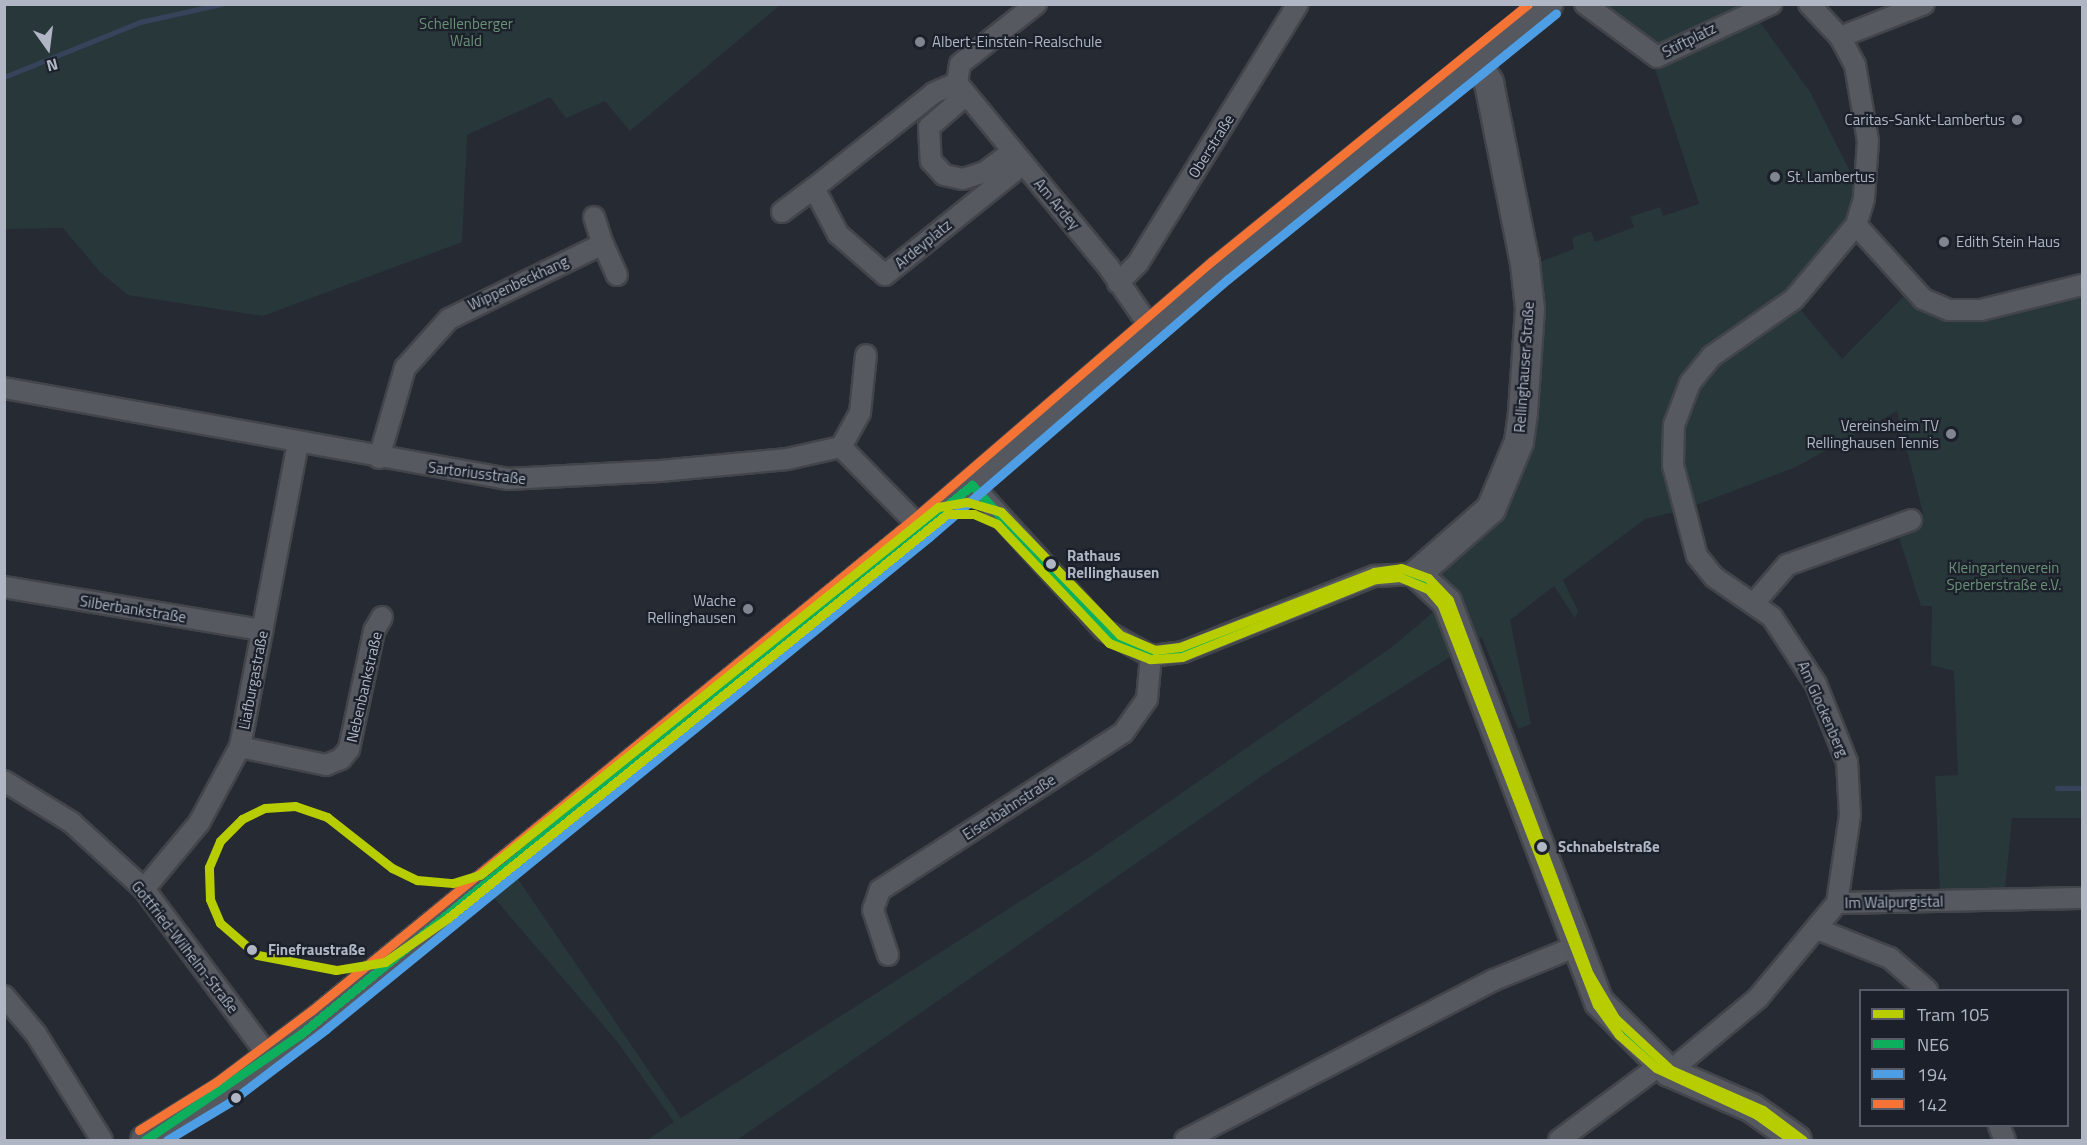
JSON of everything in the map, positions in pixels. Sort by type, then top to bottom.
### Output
[{"type":"main road","points":[[145,1140],[270,1058],[921,528],[1152,330],[1476,62],[1532,10]]},
{"type":"main road","name":"Rellinghauser Straße","points":[[1417,574],[1491,509],[1519,442],[1523,413],[1530,309],[1525,263],[1492,93],[1476,62]]},
{"type":"main road","points":[[1417,574],[1447,602],[1575,947],[1599,1002],[1665,1068],[1752,1108],[1797,1140]]},
{"type":"street","points":[[1018,157],[963,179],[944,175],[931,160],[929,127],[961,89],[960,64],[1036,4]]},
{"type":"street","name":"Oberstraße","points":[[1118,283],[1138,263],[1298,4]]},
{"type":"street","name":"Stiftplatz","points":[[1585,4],[1657,57],[1771,4]]},
{"type":"street","points":[[1809,4],[1840,36],[1924,4]]},
{"type":"street","name":"Am Glockenberg","points":[[1837,903],[1851,798],[1847,762],[1803,660],[1756,601],[1714,577],[1697,556],[1673,465],[1679,406],[1712,356],[1794,299],[1856,225],[1864,198],[1868,141],[1855,65],[1840,36]]},
{"type":"street","points":[[782,212],[934,93],[961,89]]},
{"type":"street","name":"Am Ardey","points":[[961,89],[1118,283],[1152,330]]},
{"type":"street","name":"Ardeyplatz","points":[[814,188],[838,234],[885,275],[1018,157]]},
{"type":"street","points":[[594,217],[617,275]]},
{"type":"street","points":[[1856,225],[1923,299],[1949,310],[1981,310],[2082,285]]},
{"type":"street","name":"Wippenbeckhang","points":[[379,458],[393,395],[425,342],[468,306],[603,244]]},
{"type":"street","points":[[866,355],[860,413],[841,447],[921,528]]},
{"type":"street","name":"Sartoriusstraße","points":[[4,388],[476,476],[565,480],[787,459],[841,447]]},
{"type":"street","name":"Liafburgastraße","points":[[144,889],[199,824],[240,747],[298,444]]},
{"type":"street","points":[[972,485],[1104,630],[1151,656],[1183,652],[1374,576],[1417,574]]},
{"type":"street","points":[[1756,601],[1787,565],[1911,520]]},
{"type":"street","name":"Silberbankstraße","points":[[4,587],[262,630]]},
{"type":"street","name":"Nebenbankstraße","points":[[240,747],[326,765],[341,759],[349,749],[382,617]]},
{"type":"street","name":"Eisenbahnstraße","points":[[888,955],[873,910],[880,890],[1123,733],[1148,699],[1151,656]]},
{"type":"street","name":"Gottfried-Wilhelm-Straße","points":[[4,780],[71,822],[144,889],[270,1058]]},
{"type":"street","name":"Im Walpurgistal","points":[[1559,1140],[1741,1016],[1837,903],[2082,898]]},
{"type":"street","points":[[1817,929],[1890,958],[1926,989]]},
{"type":"street","points":[[1185,1140],[1494,980],[1575,947]]},
{"type":"street","points":[[4,996],[36,1034],[102,1140]]},
{"type":"green space","name":"Schellenberger Wald","points":[[4,5],[780,5],[630,131],[605,101],[566,118],[550,97],[467,135],[462,242],[263,316],[128,295],[100,272],[63,228],[5,229]]},
{"type":"green space","points":[[1586,5],[1768,5],[1752,11],[1810,92],[1864,199],[1794,298],[1712,355],[1679,400],[1679,511],[1645,519],[1563,580],[1578,611],[1575,618],[1554,586],[1510,620],[1531,724],[1518,729],[1482,637],[1275,767],[737,1140],[647,1140],[674,1122],[616,1040],[484,886],[509,866],[681,1118],[1088,858],[1392,647],[1444,603],[1425,582],[1510,480],[1532,265],[1574,249],[1572,238],[1591,231],[1595,242],[1634,227],[1630,217],[1660,207],[1663,216],[1699,204],[1649,51]]},
{"type":"green space","name":"Kleingartenverein Sperberstraße e.V.","points":[[2082,285],[2082,818],[2012,818],[2005,890],[1940,893],[1935,776],[1958,775],[1954,671],[1931,665],[1932,606],[1921,606],[1896,528],[1919,521],[1923,513],[1897,411],[1796,467],[1683,510],[1675,465],[1691,384],[1793,301],[1842,359],[1911,289],[1946,311]]},
{"type":"waterway","points":[[4,77],[140,22],[221,4]]},
{"type":"waterway","points":[[2057,788],[2082,788]]},
{"type":"tram line","name":"105","points":[[1792,1140],[1757,1115],[1656,1068],[1619,1035],[1597,1005],[1442,605],[1428,589],[1400,577],[1375,579],[1182,657],[1150,659],[1109,643],[997,524],[974,514],[947,514],[448,918],[385,962],[336,970],[257,955],[220,923],[210,899],[209,867],[220,841],[242,819],[265,808],[295,806],[327,817],[392,868],[417,880],[453,883],[480,875],[938,507],[967,502],[1001,512],[1120,635],[1155,650],[1180,647],[1374,572],[1401,568],[1428,578],[1449,600],[1589,974],[1615,1018],[1671,1070],[1763,1110],[1803,1140]]},
{"type":"transit line","name":"142","points":[[139,1130],[216,1082],[311,1011],[913,519],[1212,261],[1528,4]]},
{"type":"transit line","name":"194","points":[[167,1140],[230,1102],[326,1029],[929,537],[1228,279],[1556,13]]},
{"type":"transit line","name":"NE6","points":[[972,485],[1104,630],[1151,656],[1183,652],[1388,572],[1417,574],[1434,586],[1447,602],[1599,1002],[1669,1072],[1752,1108],[1797,1140]]},
{"type":"transit line","name":"NE6","points":[[145,1140],[301,1034],[972,485]]},
{"type":"place","name":"Albert-Einstein-Realschule","points":[[920,42]]},
{"type":"place","name":"Caritas-Sankt-Lambertus","points":[[2017,120]]},
{"type":"place","name":"St. Lambertus","points":[[1775,177]]},
{"type":"place","name":"Edith Stein Haus","points":[[1944,242]]},
{"type":"place","name":"Vereinsheim TV Rellinghausen Tennis","points":[[1951,434]]},
{"type":"place","name":"Rathaus Rellinghausen","points":[[1051,564]]},
{"type":"place","name":"Wache Rellinghausen","points":[[748,609]]},
{"type":"place","name":"Schnabelstraße","points":[[1542,847]]},
{"type":"place","name":"Finefraustraße","points":[[252,950]]}]
